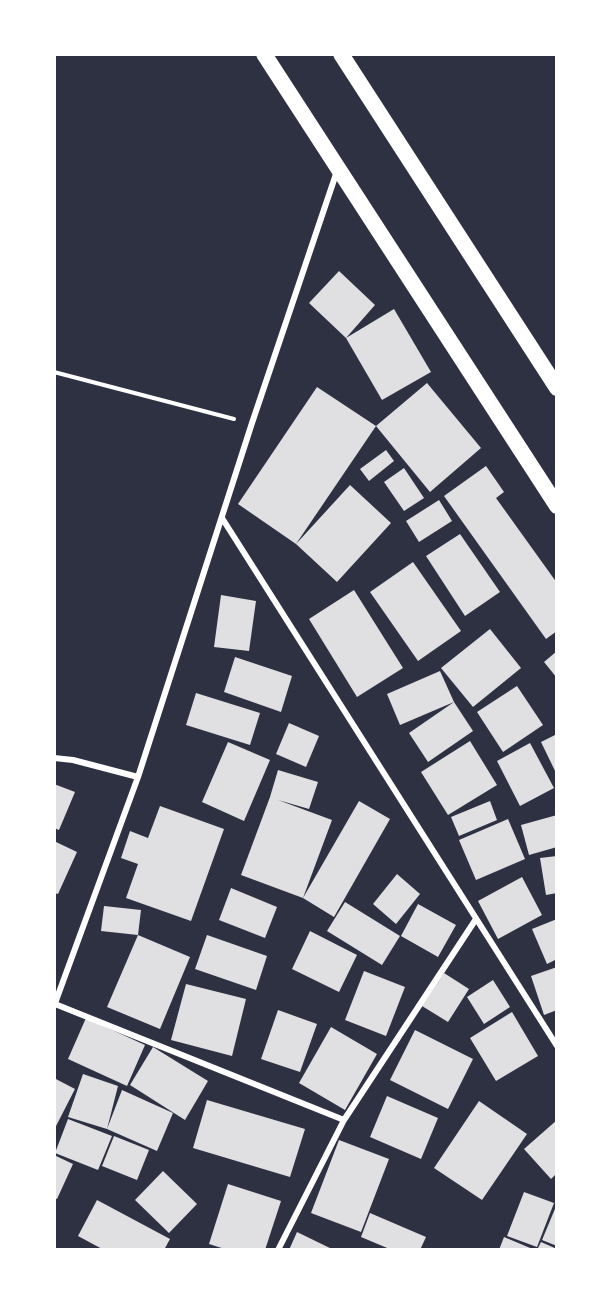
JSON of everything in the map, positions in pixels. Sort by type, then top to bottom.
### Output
[{"type":"highway","points":[[264,54],[557,506]]},
{"type":"highway","points":[[341,54],[557,388]]},
{"type":"street","points":[[338,168],[252,423],[138,777],[55,1005],[344,1120]]},
{"type":"street","points":[[222,518],[557,1046]]},
{"type":"street","points":[[54,758],[73,760],[138,777]]},
{"type":"street","points":[[278,1250],[344,1120],[476,919]]},
{"type":"path","points":[[54,372],[252,423]]},
{"type":"building","points":[[339,271],[375,305],[346,338],[309,303]]},
{"type":"building","points":[[394,309],[431,372],[382,400],[346,338]]},
{"type":"building","points":[[427,383],[481,448],[430,492],[376,426]]},
{"type":"building","points":[[317,387],[376,426],[296,544],[238,504]]},
{"type":"building","points":[[386,450],[394,461],[369,481],[360,469]]},
{"type":"building","points":[[486,466],[504,492],[496,498],[557,583],[557,631],[546,639],[444,496]]},
{"type":"building","points":[[404,468],[424,498],[404,511],[384,482]]},
{"type":"building","points":[[350,485],[391,523],[337,582],[296,544]]},
{"type":"building","points":[[439,500],[452,521],[419,542],[406,521]]},
{"type":"building","points":[[460,534],[500,592],[465,616],[426,556]]},
{"type":"building","points":[[413,562],[461,631],[418,661],[370,592]]},
{"type":"building","points":[[354,590],[403,668],[357,697],[309,619]]},
{"type":"building","points":[[221,595],[256,601],[249,651],[214,647]]},
{"type":"building","points":[[490,629],[521,668],[473,707],[441,668]]},
{"type":"building","points":[[557,651],[557,678],[544,662]]},
{"type":"building","points":[[235,657],[292,676],[281,712],[224,692]]},
{"type":"building","points":[[440,671],[454,702],[400,725],[387,694]]},
{"type":"building","points":[[517,686],[543,725],[503,752],[477,712]]},
{"type":"building","points":[[196,693],[260,713],[250,745],[186,725]]},
{"type":"building","points":[[454,702],[473,731],[428,762],[409,733]]},
{"type":"building","points":[[289,723],[319,736],[306,767],[276,754]]},
{"type":"building","points":[[557,734],[557,775],[541,742]]},
{"type":"building","points":[[470,741],[497,785],[448,815],[421,772]]},
{"type":"building","points":[[228,742],[270,760],[244,821],[202,802]]},
{"type":"building","points":[[530,743],[554,788],[520,806],[497,761]]},
{"type":"building","points":[[278,770],[318,782],[309,809],[278,800],[332,820],[303,898],[241,875]]},
{"type":"building","points":[[54,784],[75,792],[59,830],[54,828]]},
{"type":"building","points":[[359,801],[390,819],[334,917],[303,898]]},
{"type":"building","points":[[490,801],[497,820],[459,836],[451,817]]},
{"type":"building","points":[[160,806],[224,829],[191,921],[126,898],[138,864],[121,858],[130,831],[148,838]]},
{"type":"building","points":[[557,815],[557,847],[529,855],[521,825]]},
{"type":"building","points":[[508,819],[525,859],[476,880],[459,840]]},
{"type":"building","points":[[54,841],[77,852],[58,894],[54,893]]},
{"type":"building","points":[[557,856],[557,893],[546,895],[540,858]]},
{"type":"building","points":[[397,874],[420,894],[396,924],[373,904]]},
{"type":"building","points":[[522,877],[542,915],[498,939],[478,901]]},
{"type":"building","points":[[231,888],[277,907],[265,938],[219,920]]},
{"type":"building","points":[[345,902],[400,936],[382,965],[327,931]]},
{"type":"building","points":[[418,904],[456,925],[438,957],[401,936]]},
{"type":"building","points":[[104,906],[141,910],[138,935],[101,931]]},
{"type":"building","points":[[557,919],[557,959],[547,964],[532,929]]},
{"type":"building","points":[[310,931],[357,955],[339,992],[292,969]]},
{"type":"building","points":[[138,935],[190,957],[160,1029],[107,1007]]},
{"type":"building","points":[[207,935],[267,956],[256,990],[195,969]]},
{"type":"building","points":[[557,967],[557,1010],[544,1015],[531,976]]},
{"type":"building","points":[[364,971],[405,987],[386,1036],[345,1020]]},
{"type":"building","points":[[444,973],[469,989],[448,1022],[422,1006]]},
{"type":"building","points":[[493,980],[510,1007],[484,1024],[467,997]]},
{"type":"building","points":[[186,984],[246,999],[232,1056],[171,1040]]},
{"type":"building","points":[[278,1010],[317,1024],[300,1072],[261,1059]]},
{"type":"building","points":[[512,1012],[538,1056],[496,1081],[470,1038]]},
{"type":"building","points":[[86,1018],[145,1045],[127,1086],[68,1059]]},
{"type":"building","points":[[331,1027],[377,1054],[345,1110],[299,1083]]},
{"type":"building","points":[[415,1030],[473,1059],[448,1109],[390,1080]]},
{"type":"building","points":[[153,1047],[208,1081],[185,1120],[130,1085]]},
{"type":"building","points":[[83,1074],[118,1086],[107,1129],[68,1117]]},
{"type":"building","points":[[54,1078],[75,1089],[54,1130]]},
{"type":"building","points":[[122,1090],[173,1113],[157,1151],[107,1129]]},
{"type":"building","points":[[387,1096],[438,1118],[421,1159],[370,1137]]},
{"type":"building","points":[[207,1100],[305,1129],[290,1177],[193,1148]]},
{"type":"building","points":[[479,1101],[527,1134],[482,1200],[434,1168]]},
{"type":"building","points":[[68,1119],[112,1136],[98,1170],[55,1153]]},
{"type":"building","points":[[557,1120],[557,1173],[551,1179],[524,1149]]},
{"type":"building","points":[[114,1136],[149,1150],[137,1180],[102,1166]]},
{"type":"building","points":[[339,1140],[389,1159],[361,1232],[311,1213]]},
{"type":"building","points":[[54,1155],[73,1164],[57,1199],[54,1198]]},
{"type":"building","points":[[163,1171],[197,1204],[169,1233],[135,1200]]},
{"type":"building","points":[[228,1184],[281,1201],[265,1250],[228,1250],[209,1244]]},
{"type":"building","points":[[524,1192],[554,1203],[537,1247],[507,1236]]},
{"type":"building","points":[[97,1200],[170,1239],[164,1250],[104,1250],[78,1236]]},
{"type":"building","points":[[557,1204],[557,1246],[542,1240]]},
{"type":"building","points":[[370,1213],[426,1237],[420,1250],[392,1250],[361,1237]]},
{"type":"building","points":[[297,1232],[334,1250],[289,1250]]},
{"type":"building","points":[[504,1237],[535,1250],[499,1250]]},
{"type":"building","points":[[541,1242],[557,1249],[557,1250],[537,1250]]}]
